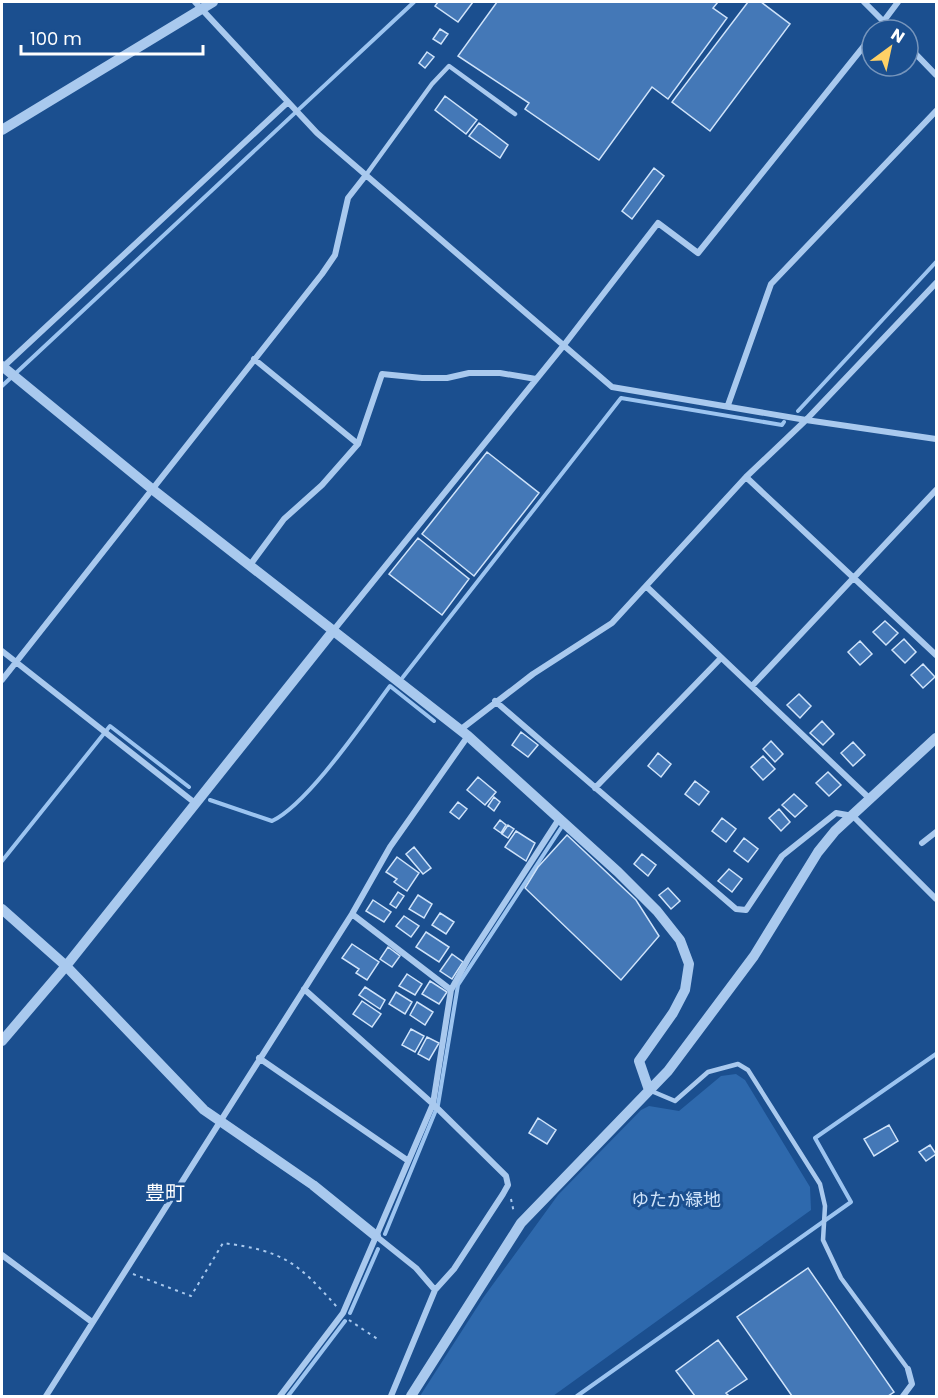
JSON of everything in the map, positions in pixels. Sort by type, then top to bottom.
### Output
[{"type":"street","points":[[2,130],[198,5],[213,2]]},
{"type":"street","points":[[864,2],[881,18]]},
{"type":"street","points":[[886,18],[898,2]]},
{"type":"street","points":[[198,5],[302,117],[612,387],[806,420],[936,439]]},
{"type":"street","points":[[2,1041],[66,966],[564,345],[658,223],[698,253],[860,51]]},
{"type":"street","points":[[920,58],[936,75]]},
{"type":"street","points":[[289,104],[3,367],[152,489],[464,733],[657,911],[680,940],[689,964],[685,990],[673,1013],[639,1061],[650,1090]]},
{"type":"street","points":[[728,405],[771,284],[936,111]]},
{"type":"street","points":[[2,680],[335,255],[348,198],[366,175]]},
{"type":"street","points":[[46,1396],[464,733],[495,701],[612,623],[746,477],[806,420],[936,283]]},
{"type":"street","points":[[254,359],[358,444]]},
{"type":"street","points":[[250,565],[284,519],[321,485],[358,444],[382,374],[447,378],[469,373],[500,373],[536,379]]},
{"type":"street","points":[[746,477],[856,577],[936,655]]},
{"type":"street","points":[[752,686],[936,489]]},
{"type":"street","points":[[647,587],[869,798]]},
{"type":"street","points":[[2,651],[195,803]]},
{"type":"street","points":[[595,788],[720,658]]},
{"type":"street","points":[[495,701],[736,909],[746,910],[782,855],[836,813],[853,816],[936,899]]},
{"type":"street","points":[[411,1396],[517,1228],[668,1071],[754,956],[819,852],[869,798],[936,738]]},
{"type":"street","points":[[280,1396],[343,1313],[407,1160],[436,1106],[451,990],[468,959],[559,819]]},
{"type":"street","points":[[922,843],[936,832]]},
{"type":"street","points":[[2,909],[66,966],[180,1088],[219,1120],[304,1179],[376,1236],[416,1268],[435,1290]]},
{"type":"street","points":[[352,914],[451,990]]},
{"type":"street","points":[[304,989],[436,1106],[495,1163],[506,1176],[508,1185],[466,1251],[435,1290],[391,1396]]},
{"type":"street","points":[[259,1058],[407,1160]]},
{"type":"street","points":[[2,1255],[92,1322]]},
{"type":"street","points":[[903,1396],[912,1384],[908,1369]]},
{"type":"lane","points":[[366,175],[432,84],[448,66],[515,114]]},
{"type":"lane","points":[[650,1090],[675,1101],[708,1072],[738,1064],[748,1070],[820,1184],[824,1213],[823,1240],[841,1278],[908,1369]]},
{"type":"path","points":[[508,1185],[517,1228]]},
{"type":"path","points":[[125,1271],[171,1291],[191,1296],[223,1243],[276,1252],[304,1272],[351,1322],[379,1340]]},
{"type":"green space","name":"ゆたか緑地","points":[[736,1074],[745,1080],[810,1187],[811,1210],[553,1396],[420,1396],[483,1298],[558,1195],[641,1110],[649,1106],[679,1111],[721,1076]]},
{"type":"building","points":[[438,2],[473,2],[458,22],[435,6]]},
{"type":"building","points":[[497,2],[718,2],[713,8],[727,18],[668,99],[652,87],[599,160],[525,109],[529,103],[458,56]]},
{"type":"building","points":[[748,2],[761,2],[790,24],[710,131],[672,102]]},
{"type":"building","points":[[440,29],[448,34],[441,44],[433,39]]},
{"type":"building","points":[[427,52],[434,57],[425,68],[419,63]]},
{"type":"building","points":[[445,96],[477,120],[466,134],[435,110]]},
{"type":"building","points":[[479,123],[508,145],[500,158],[469,136]]},
{"type":"building","points":[[654,168],[664,176],[632,219],[622,211]]},
{"type":"building","points":[[487,452],[539,493],[474,576],[422,534]]},
{"type":"building","points":[[418,538],[469,579],[442,615],[389,574]]},
{"type":"building","points":[[885,621],[898,633],[886,645],[873,632]]},
{"type":"building","points":[[904,639],[916,652],[905,663],[892,650]]},
{"type":"building","points":[[860,641],[872,654],[860,665],[848,652]]},
{"type":"building","points":[[923,664],[935,677],[923,688],[911,675]]},
{"type":"building","points":[[799,694],[811,706],[800,718],[787,705]]},
{"type":"building","points":[[822,721],[834,734],[823,745],[810,733]]},
{"type":"building","points":[[521,732],[538,745],[528,757],[512,745]]},
{"type":"building","points":[[771,741],[783,754],[775,762],[763,749]]},
{"type":"building","points":[[853,742],[865,755],[853,766],[841,753]]},
{"type":"building","points":[[658,753],[671,764],[661,777],[648,766]]},
{"type":"building","points":[[763,756],[775,769],[763,780],[751,767]]},
{"type":"building","points":[[828,772],[841,785],[829,796],[816,783]]},
{"type":"building","points":[[478,777],[496,792],[485,805],[467,790]]},
{"type":"building","points":[[695,781],[709,792],[699,805],[685,794]]},
{"type":"building","points":[[794,794],[807,806],[795,817],[782,805]]},
{"type":"building","points":[[494,797],[500,802],[494,811],[488,806]]},
{"type":"building","points":[[458,802],[467,809],[459,819],[450,812]]},
{"type":"building","points":[[779,809],[790,822],[781,831],[769,818]]},
{"type":"building","points":[[722,818],[736,829],[726,842],[712,831]]},
{"type":"building","points":[[500,820],[506,825],[501,833],[494,828]]},
{"type":"building","points":[[508,825],[514,829],[508,838],[502,834]]},
{"type":"building","points":[[516,831],[535,843],[526,861],[505,847]]},
{"type":"building","points":[[567,835],[636,900],[659,936],[621,980],[525,888],[538,867]]},
{"type":"building","points":[[744,838],[758,849],[748,862],[734,851]]},
{"type":"building","points":[[414,847],[431,868],[423,874],[406,854]]},
{"type":"building","points":[[642,854],[656,865],[648,876],[634,864]]},
{"type":"building","points":[[397,857],[419,873],[407,891],[394,882],[397,879],[386,872]]},
{"type":"building","points":[[729,869],[742,879],[732,892],[718,881]]},
{"type":"building","points":[[668,888],[680,901],[671,909],[659,895]]},
{"type":"building","points":[[398,892],[404,896],[396,908],[390,904]]},
{"type":"building","points":[[418,895],[432,904],[424,918],[409,909]]},
{"type":"building","points":[[373,900],[391,912],[384,922],[366,911]]},
{"type":"building","points":[[440,913],[454,922],[446,934],[432,925]]},
{"type":"building","points":[[404,916],[419,926],[411,937],[396,926]]},
{"type":"building","points":[[426,932],[449,947],[439,962],[416,947]]},
{"type":"building","points":[[352,944],[379,962],[367,980],[356,973],[359,969],[342,958]]},
{"type":"building","points":[[388,947],[400,956],[392,967],[380,959]]},
{"type":"building","points":[[452,954],[463,962],[452,979],[440,971]]},
{"type":"building","points":[[407,974],[422,984],[415,995],[399,986]]},
{"type":"building","points":[[430,981],[447,992],[439,1004],[422,994]]},
{"type":"building","points":[[365,987],[385,1000],[380,1009],[359,995]]},
{"type":"building","points":[[396,992],[412,1002],[405,1014],[389,1004]]},
{"type":"building","points":[[362,1001],[381,1014],[372,1027],[353,1014]]},
{"type":"building","points":[[417,1002],[433,1012],[425,1025],[410,1015]]},
{"type":"building","points":[[411,1029],[424,1036],[415,1052],[402,1045]]},
{"type":"building","points":[[427,1037],[439,1043],[429,1060],[418,1054]]},
{"type":"building","points":[[538,1118],[556,1130],[547,1144],[529,1133]]},
{"type":"building","points":[[889,1125],[898,1141],[874,1156],[864,1139]]},
{"type":"building","points":[[930,1145],[936,1154],[926,1161],[919,1152]]},
{"type":"building","points":[[808,1268],[894,1392],[888,1396],[792,1396],[737,1317]]},
{"type":"building","points":[[718,1340],[747,1379],[726,1393],[729,1396],[695,1396],[676,1371]]},
{"type":"waterway","points":[[2,386],[414,2]]},
{"type":"waterway","points":[[798,411],[936,262]]},
{"type":"waterway","points":[[403,677],[621,398],[782,425],[784,422]]},
{"type":"waterway","points":[[210,800],[272,821],[302,798],[318,780],[351,740],[390,686],[434,721]]},
{"type":"waterway","points":[[2,861],[110,726],[189,787]]},
{"type":"waterway","points":[[385,1234],[438,1105],[458,985],[561,828]]},
{"type":"waterway","points":[[577,1396],[851,1202],[815,1138],[936,1054]]},
{"type":"waterway","points":[[350,1313],[378,1249]]},
{"type":"waterway","points":[[288,1396],[345,1321]]},
{"type":"district","name":"豊町","points":[[165,1193]]}]
